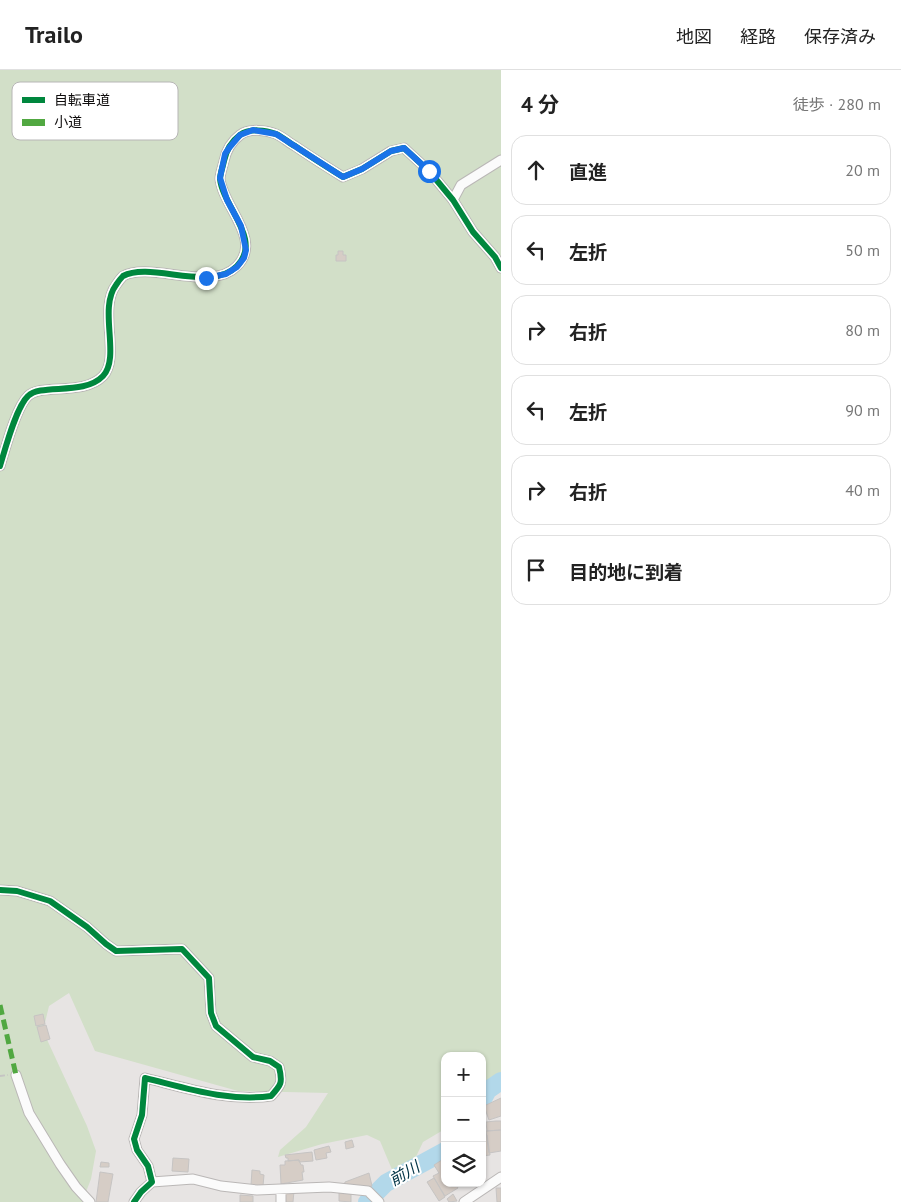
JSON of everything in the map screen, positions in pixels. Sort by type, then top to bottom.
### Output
[{"type":"street","points":[[0,466],[16,417],[28,396],[40,391],[79,388],[104,376],[109,367],[110,353],[109,304],[113,290],[122,276],[138,272],[206,278],[226,274],[237,267],[244,258],[246,250],[243,232],[227,200],[220,178],[225,154],[240,135],[253,130],[276,134],[343,177],[362,169],[391,151],[404,148],[429,171],[453,200],[473,232],[501,268]]},
{"type":"street","points":[[453,200],[462,185],[501,160]]},
{"type":"street","points":[[0,890],[17,891],[50,900],[116,951],[182,949],[208,978],[211,1013],[216,1026],[253,1057],[270,1061],[279,1067],[281,1076],[280,1086],[271,1096],[256,1098],[208,1094],[145,1078],[142,1115],[134,1139],[137,1150],[148,1166],[152,1182]]},
{"type":"street","points":[[16,1075],[34,1122],[76,1187],[90,1202]]},
{"type":"street","points":[[464,1202],[501,1177]]},
{"type":"street","points":[[134,1202],[152,1182],[193,1179],[221,1186],[257,1190],[329,1187],[368,1190],[375,1198]]},
{"type":"street","points":[[281,1189],[281,1202]]},
{"type":"green space","points":[[0,70],[501,70],[501,1088],[486,1102],[486,1052],[441,1052],[441,1131],[423,1142],[413,1163],[393,1172],[380,1141],[367,1135],[322,1144],[278,1157],[280,1150],[306,1127],[328,1093],[238,1091],[95,1051],[69,993],[49,1006],[43,1031],[87,1126],[96,1151],[91,1179],[82,1202],[0,1202]]},
{"type":"building","points":[[338,251],[343,251],[343,255],[346,255],[346,261],[336,261]]},
{"type":"building","points":[[43,1014],[45,1024],[36,1026],[34,1016]]},
{"type":"building","points":[[46,1025],[50,1039],[41,1042],[37,1027]]},
{"type":"building","points":[[501,1098],[501,1116],[489,1120],[486,1105]]},
{"type":"building","points":[[501,1121],[501,1130],[487,1131],[486,1122]]},
{"type":"building","points":[[501,1130],[501,1151],[489,1153],[486,1131]]},
{"type":"building","points":[[486,1135],[487,1135],[490,1155],[486,1156]]},
{"type":"building","points":[[352,1140],[354,1147],[346,1149],[345,1142]]},
{"type":"building","points":[[329,1146],[331,1152],[326,1153],[327,1158],[316,1160],[314,1150]]},
{"type":"building","points":[[312,1152],[313,1161],[288,1161],[285,1155]]},
{"type":"building","points":[[173,1158],[189,1159],[188,1172],[172,1171]]},
{"type":"building","points":[[299,1160],[301,1165],[303,1165],[303,1180],[281,1184],[280,1165],[285,1165],[285,1161]]},
{"type":"building","points":[[441,1161],[441,1187],[458,1188],[445,1196],[433,1176],[439,1173],[434,1165]]},
{"type":"building","points":[[101,1162],[109,1163],[109,1167],[100,1167]]},
{"type":"building","points":[[252,1170],[260,1171],[260,1174],[264,1175],[263,1186],[251,1185]]},
{"type":"building","points":[[100,1172],[113,1174],[108,1202],[96,1202]]},
{"type":"building","points":[[369,1173],[372,1186],[361,1188],[344,1186],[345,1182]]},
{"type":"building","points":[[434,1178],[445,1197],[439,1201],[427,1182]]},
{"type":"building","points":[[496,1188],[501,1188],[501,1202],[497,1202]]},
{"type":"building","points":[[294,1191],[293,1202],[283,1202],[283,1192]]},
{"type":"building","points":[[339,1191],[351,1192],[351,1202],[339,1201]]},
{"type":"building","points":[[453,1194],[457,1201],[449,1202],[447,1199]]},
{"type":"building","points":[[240,1195],[253,1196],[253,1202],[240,1202]]},
{"type":"waterway","name":"前川","points":[[484,1097],[488,1090],[501,1081]]},
{"type":"waterway","name":"前川","points":[[367,1202],[386,1183],[441,1153]]},
{"type":"marked path","points":[[0,1005],[16,1075]]},
{"type":"cycle path","points":[[0,466],[15,419],[28,396],[43,390],[85,386],[103,376],[108,368],[110,357],[109,307],[111,295],[123,276],[135,272],[149,272],[212,277],[226,274],[237,266],[244,256],[246,245],[244,234],[223,190],[220,179],[228,150],[234,140],[248,131],[258,130],[276,134],[343,177],[362,169],[391,151],[404,148],[429,171],[453,200],[473,232],[495,257],[501,268]]},
{"type":"cycle path","points":[[0,890],[17,891],[50,901],[87,927],[116,951],[182,949],[209,978],[211,1013],[216,1026],[253,1057],[270,1061],[279,1067],[281,1080],[271,1096],[223,1096],[145,1078],[142,1115],[134,1139],[137,1150],[148,1166],[152,1182],[134,1202]]},
{"type":"route","points":[[206,278],[226,274],[237,267],[244,258],[246,250],[241,226],[227,200],[220,178],[225,154],[240,135],[253,130],[276,134],[343,177],[362,169],[391,151],[404,148],[429,171]]}]
